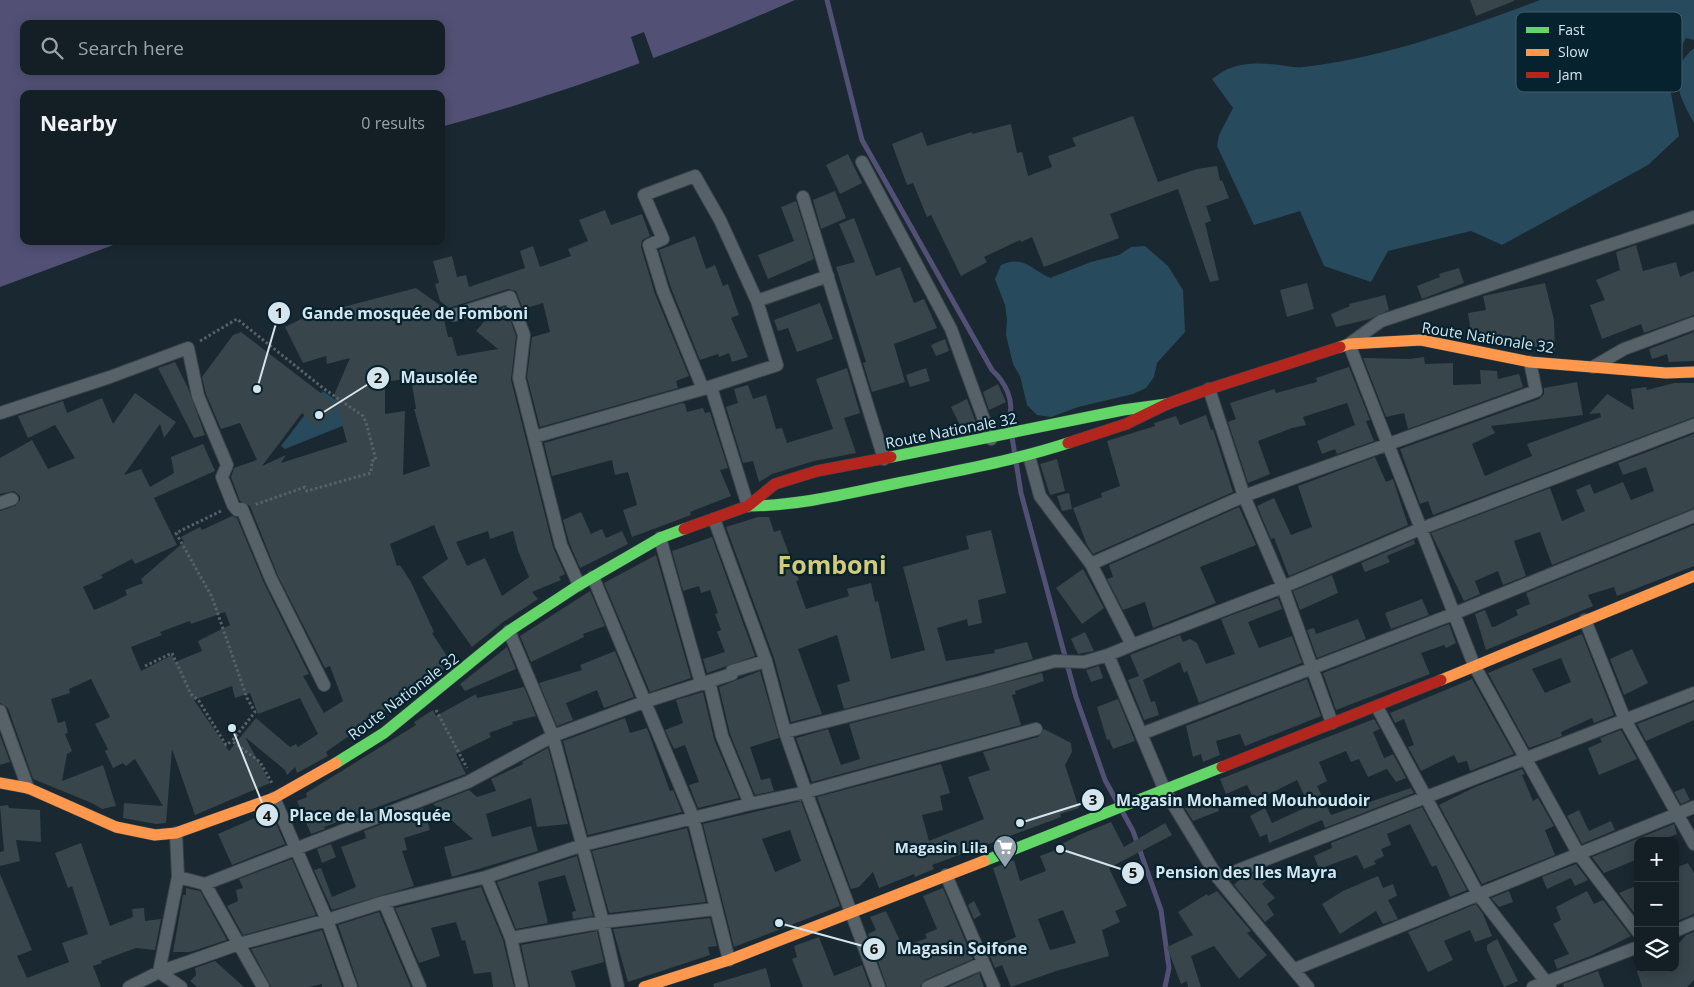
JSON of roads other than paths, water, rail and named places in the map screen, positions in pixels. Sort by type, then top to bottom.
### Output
[{"type":"street","points":[[862,162],[951,329],[995,438]]},
{"type":"street","points":[[534,437],[707,388],[777,365],[757,301],[720,220],[695,176],[644,195],[663,239],[649,245],[663,291],[707,388],[748,506]]},
{"type":"street","points":[[803,197],[884,459]]},
{"type":"street","points":[[1634,927],[1578,853],[1474,665],[1387,446],[1349,344],[1381,322],[1694,216]]},
{"type":"street","points":[[757,301],[828,276]]},
{"type":"street","points":[[454,316],[510,297],[524,336],[519,378],[561,545],[578,585]]},
{"type":"street","points":[[1593,367],[1624,349],[1694,323]]},
{"type":"street","name":"Route Nationale 32","points":[[748,506],[773,506],[822,498],[1026,457],[1126,424],[1167,404],[1209,389],[1349,344],[1421,340],[1530,362],[1666,373],[1694,372]]},
{"type":"street","points":[[0,413],[188,348],[198,396],[226,465],[222,477],[324,685]]},
{"type":"street","points":[[1091,564],[1244,496],[1536,391],[1530,362]]},
{"type":"street","points":[[1209,389],[1244,496],[1283,587],[1310,669],[1332,723]]},
{"type":"street","name":"Route Nationale 32","points":[[0,783],[28,788],[116,827],[156,835],[176,833],[276,797],[324,771],[384,733],[430,698],[509,631],[578,585],[660,538],[748,506],[775,484],[817,471],[995,438],[1123,410],[1167,404]]},
{"type":"street","points":[[785,732],[972,685],[1055,661],[1084,662],[1108,655],[1283,587],[1420,529],[1694,425]]},
{"type":"street","points":[[1026,457],[1040,496],[1091,564],[1132,645]]},
{"type":"street","points":[[1141,734],[1453,614],[1694,516]]},
{"type":"street","points":[[714,519],[766,661],[785,732],[806,792],[879,987]]},
{"type":"street","points":[[660,538],[722,736],[750,804]]},
{"type":"street","points":[[644,987],[729,960],[1165,791],[1332,723],[1377,707],[1474,665],[1694,576]]},
{"type":"street","points":[[594,577],[692,817],[729,960]]},
{"type":"street","points":[[1585,620],[1625,720],[1679,813],[1694,844]]},
{"type":"street","points":[[509,631],[553,736],[603,922],[618,987]]},
{"type":"street","points":[[1108,655],[1165,791],[1218,878],[1308,987]]},
{"type":"street","points":[[178,877],[205,884],[474,779],[553,736],[644,702],[732,674],[732,671],[766,661]]},
{"type":"street","points":[[1218,878],[1426,799],[1694,693]]},
{"type":"street","points":[[1377,707],[1478,894],[1548,984]]},
{"type":"street","points":[[0,711],[28,788]]},
{"type":"street","points":[[129,987],[159,972],[239,944],[384,902],[486,877],[582,845],[692,817],[806,792],[1036,729]]},
{"type":"street","points":[[276,797],[327,920],[351,987]]},
{"type":"street","points":[[1295,969],[1694,807]]},
{"type":"street","points":[[156,987],[178,877],[176,833]]},
{"type":"street","points":[[946,876],[994,987]]},
{"type":"street","points":[[486,877],[511,938],[522,987]]},
{"type":"street","points":[[205,884],[263,987]]},
{"type":"street","points":[[384,902],[420,987]]},
{"type":"street","points":[[511,938],[603,922],[715,910]]},
{"type":"street","points":[[1679,929],[1694,923]]},
{"type":"street","points":[[1533,987],[1548,984],[1634,949]]},
{"type":"street","points":[[928,987],[982,963]]},
{"type":"street","points":[[159,972],[181,987]]},
{"type":"waterway","points":[[827,0],[862,140],[992,370],[1008,392],[1011,405],[1009,418],[1021,493],[1076,697],[1105,780],[1133,831],[1161,910],[1169,968],[1165,987]]},
{"type":"place","name":"Gande mosquée de Fomboni","points":[[257,389]]},
{"type":"place","name":"Mausolée","points":[[319,415]]},
{"type":"place","name":"Place de la Mosquée","points":[[232,728]]},
{"type":"place","name":"Magasin Mohamed Mouhoudoir","points":[[1020,823]]},
{"type":"place","name":"Pension des Iles Mayra","points":[[1060,849]]},
{"type":"place","name":"Magasin Lila","points":[[1005,868]]},
{"type":"place","name":"Magasin Soifone","points":[[779,923]]},
{"type":"district","name":"Fomboni","points":[[832,564]]}]
